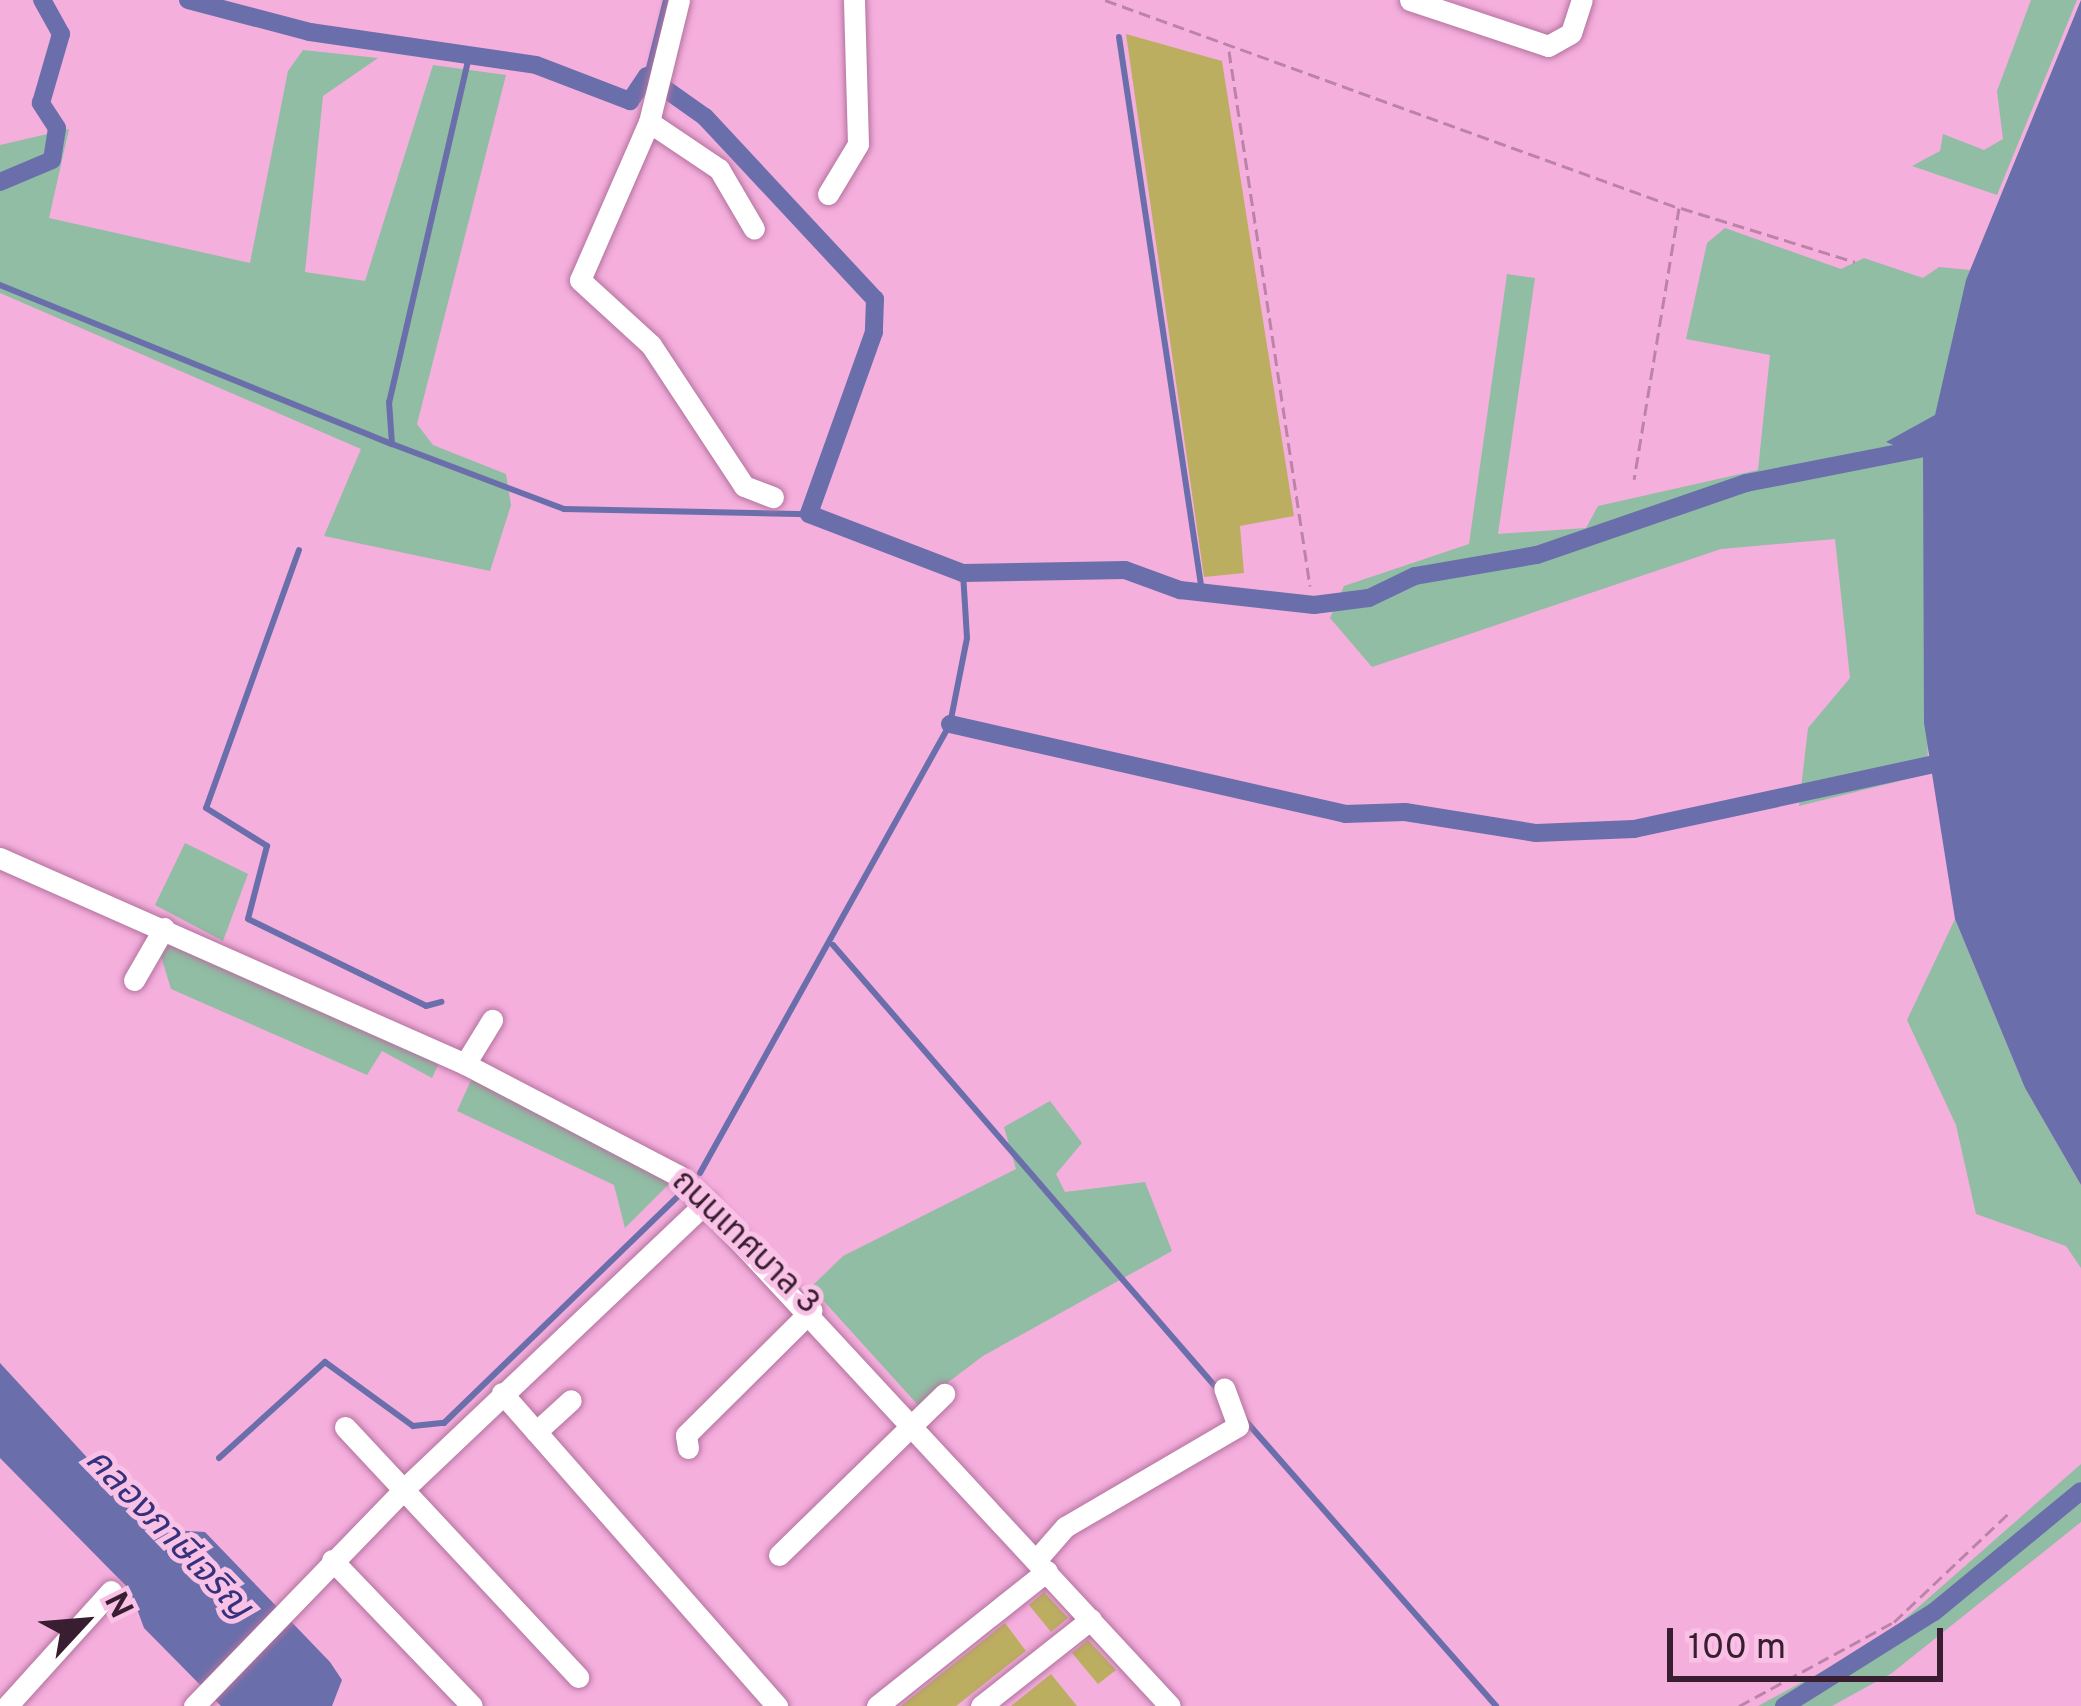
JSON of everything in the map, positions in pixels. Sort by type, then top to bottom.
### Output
[{"type":"street","points":[[679,0],[653,111],[580,280],[651,345],[744,486],[773,497]]},
{"type":"street","points":[[828,194],[858,144],[854,0]]},
{"type":"street","points":[[1410,0],[1547,46],[1571,33],[1582,0]]},
{"type":"street","points":[[653,111],[719,169],[754,229]]},
{"type":"street","name":"ถนนเทศบาล 3","points":[[0,858],[465,1064],[652,1159],[706,1202],[812,1310],[1170,1706]]},
{"type":"street","points":[[134,980],[164,928]]},
{"type":"street","points":[[465,1064],[492,1020]]},
{"type":"street","points":[[197,1702],[292,1614],[332,1560],[402,1491],[706,1202]]},
{"type":"street","points":[[688,1448],[686,1435],[812,1310]]},
{"type":"street","points":[[877,1706],[1042,1565],[1065,1526],[1238,1426],[1225,1388]]},
{"type":"street","points":[[502,1393],[777,1706]]},
{"type":"street","points":[[779,1555],[917,1426],[944,1394]]},
{"type":"street","points":[[536,1432],[571,1400]]},
{"type":"street","points":[[346,1427],[578,1677]]},
{"type":"street","points":[[332,1560],[472,1706]]},
{"type":"street","points":[[7,1706],[111,1592]]},
{"type":"street","points":[[981,1706],[1091,1619]]},
{"type":"path","points":[[1105,0],[1228,50],[1679,208],[1855,262]]},
{"type":"path","points":[[1228,50],[1310,586]]},
{"type":"path","points":[[1634,479],[1679,208]]},
{"type":"path","points":[[1739,1706],[1894,1622],[2009,1513]]},
{"type":"green space","points":[[2031,0],[2077,0],[1997,195],[1912,166],[1940,151],[1943,134],[1984,150],[2003,139],[1997,91]]},
{"type":"green space","points":[[303,50],[378,58],[323,96],[305,272],[365,281],[433,65],[506,75],[417,424],[433,445],[506,474],[511,505],[490,571],[324,536],[361,449],[0,293],[0,145],[69,129],[49,218],[250,263],[288,71]]},
{"type":"green space","points":[[1725,228],[1841,269],[1864,258],[1923,278],[1939,267],[1970,270],[1935,416],[1899,449],[1923,457],[1928,774],[1799,806],[1808,728],[1850,678],[1835,539],[1721,549],[1372,667],[1330,618],[1344,586],[1469,544],[1507,274],[1535,278],[1498,534],[1586,528],[1598,506],[1758,470],[1770,355],[1686,339],[1707,243]]},
{"type":"green space","points":[[185,843],[248,874],[223,941],[155,905]]},
{"type":"green space","points":[[1955,919],[2025,1088],[2081,1185],[2081,1268],[2066,1246],[1976,1214],[1956,1125],[1907,1020]]},
{"type":"green space","points":[[170,943],[439,1063],[432,1078],[382,1051],[367,1075],[171,989],[160,953]]},
{"type":"green space","points":[[472,1078],[671,1182],[625,1228],[614,1185],[457,1111]]},
{"type":"green space","points":[[1050,1101],[1082,1143],[1056,1174],[1065,1192],[1145,1182],[1172,1251],[983,1356],[918,1405],[811,1287],[843,1256],[1016,1169],[1004,1127]]},
{"type":"green space","points":[[2081,1464],[2081,1522],[1892,1673],[1832,1706],[1758,1706],[1882,1639]]},
{"type":"water","points":[[2081,0],[2081,1185],[2025,1088],[1955,919],[1924,723],[1923,457],[1886,442],[1935,415],[1966,280]]},
{"type":"water","name":"คลองภาษีเจริญ","points":[[0,1363],[153,1529],[205,1532],[330,1662],[342,1680],[332,1706],[221,1706],[144,1628],[130,1590],[0,1458]]},
{"type":"building","points":[[1126,34],[1222,61],[1294,516],[1240,526],[1244,573],[1204,577]]},
{"type":"building","points":[[1044,1592],[1068,1618],[1051,1632],[1029,1605]]},
{"type":"building","points":[[1005,1623],[1026,1651],[956,1706],[901,1706]]},
{"type":"building","points":[[1088,1640],[1116,1670],[1098,1684],[1072,1653]]},
{"type":"building","points":[[1051,1674],[1077,1706],[1011,1706]]},
{"type":"waterway","points":[[0,182],[52,160],[57,128],[41,103],[61,34],[42,0]]},
{"type":"waterway","points":[[188,0],[310,32],[536,65],[630,101],[647,76],[705,117],[875,299],[874,332],[809,514],[963,573],[1125,570],[1180,590],[1314,605],[1369,598],[1415,576],[1537,555],[1746,483],[1930,447]]},
{"type":"waterway","points":[[647,76],[666,0]]},
{"type":"waterway","points":[[1119,37],[1202,592]]},
{"type":"waterway","points":[[468,61],[389,402],[392,444],[564,509],[809,514]]},
{"type":"waterway","points":[[0,285],[392,444]]},
{"type":"waterway","points":[[299,550],[206,808],[267,846],[248,919],[426,1006],[441,1002]]},
{"type":"waterway","points":[[700,1173],[950,724],[967,638],[963,573]]},
{"type":"waterway","points":[[950,724],[1345,814],[1405,812],[1536,833],[1634,829],[1952,760]]},
{"type":"waterway","points":[[833,945],[1219,1391]]},
{"type":"waterway","points":[[219,1458],[325,1362],[413,1426],[444,1423],[677,1197]]},
{"type":"waterway","points":[[1244,1419],[1496,1706]]},
{"type":"waterway","points":[[1784,1706],[1934,1612],[2081,1491]]}]
